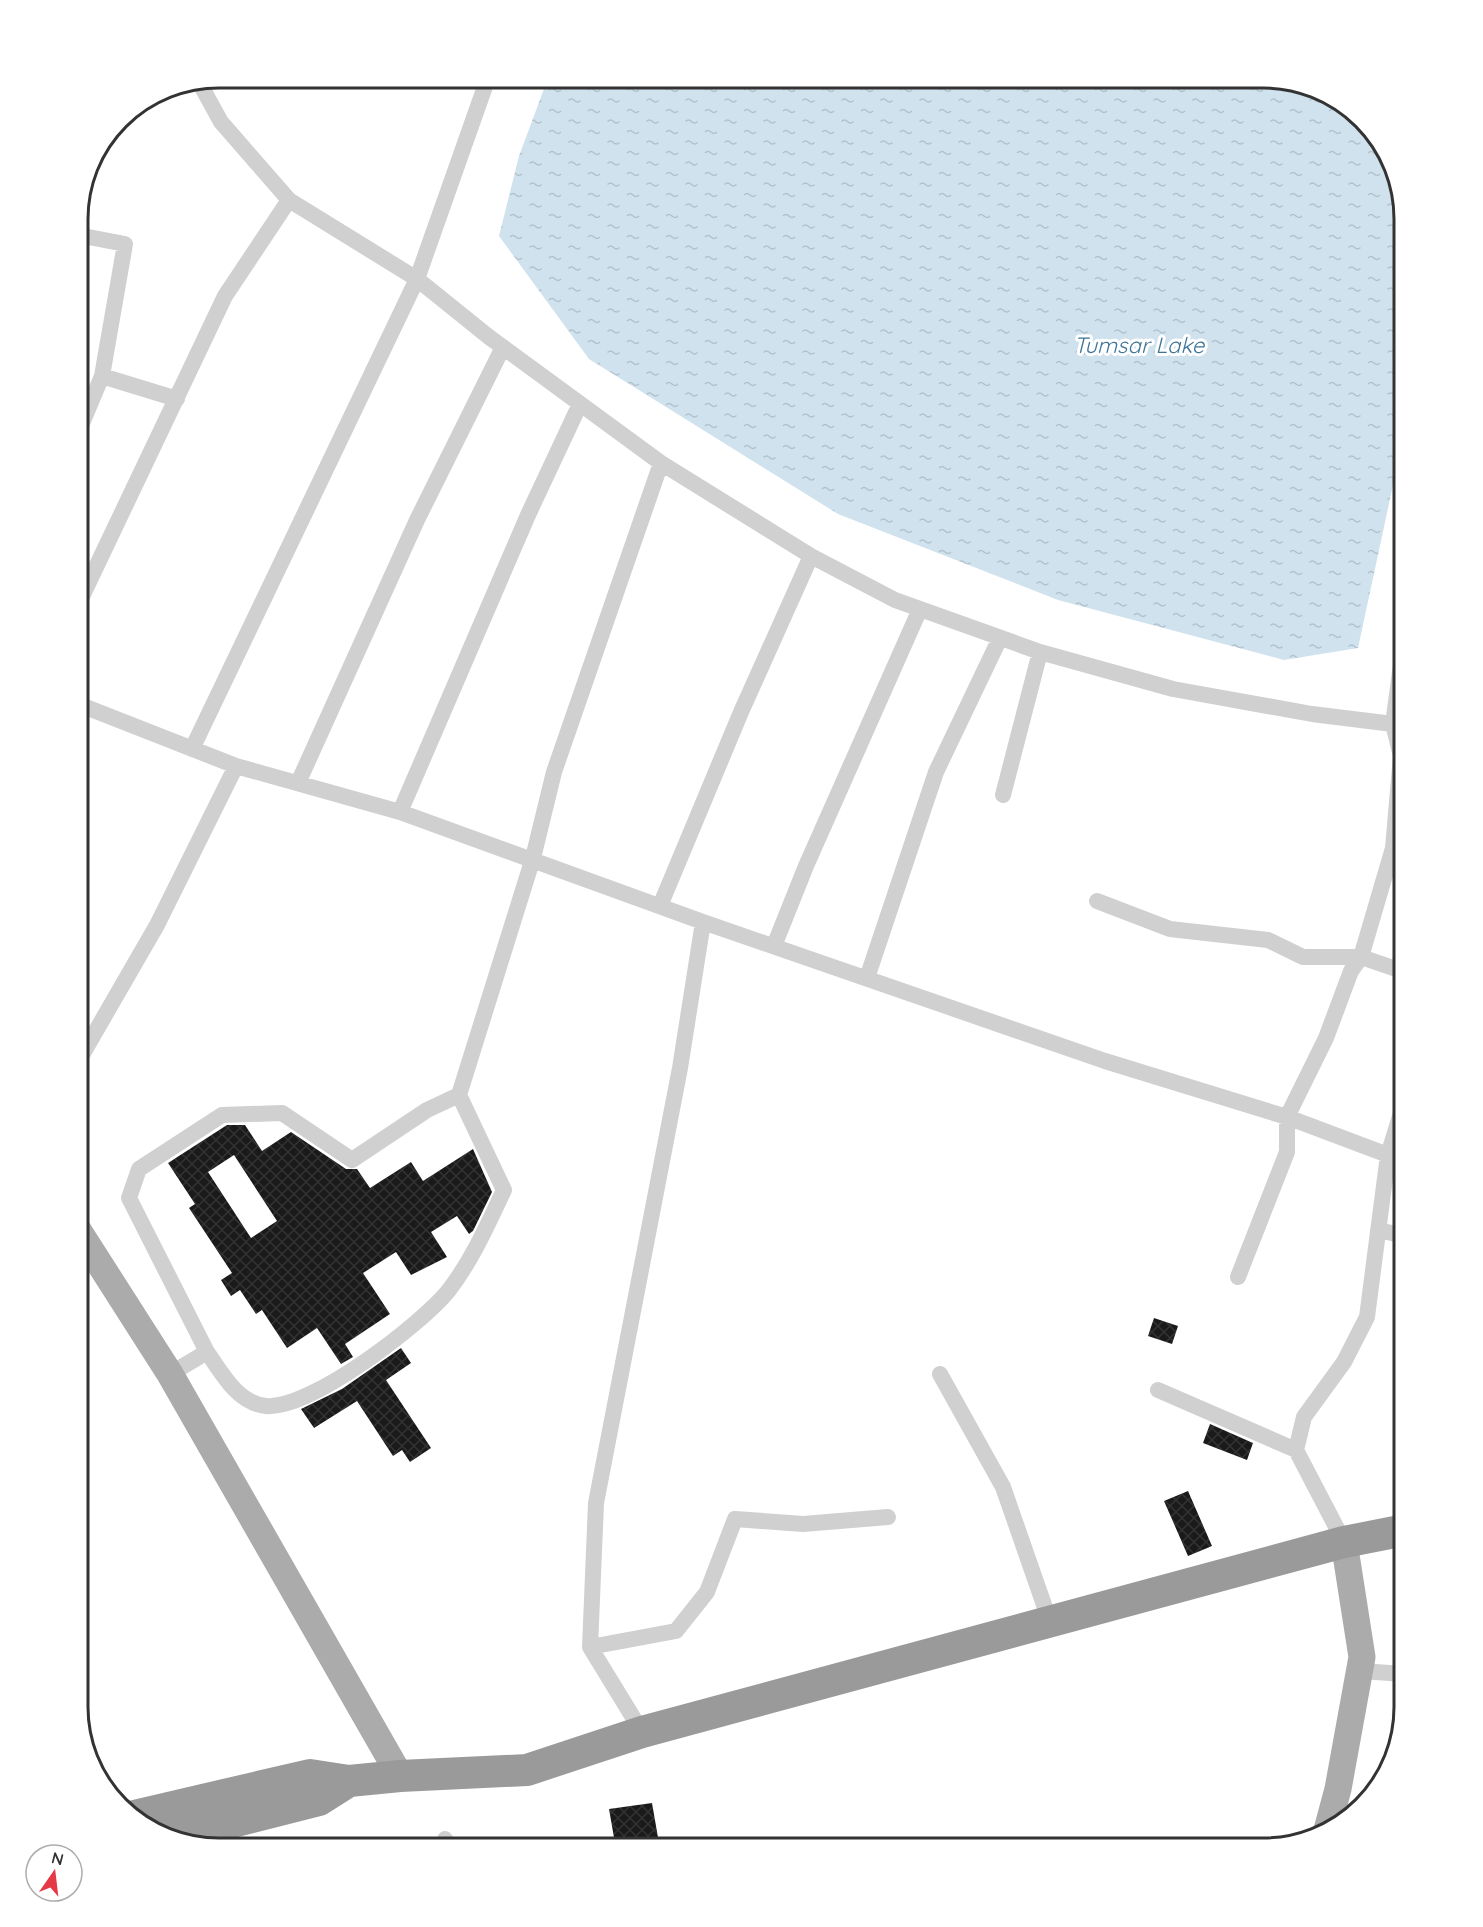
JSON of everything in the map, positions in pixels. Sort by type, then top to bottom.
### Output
[{"type":"highway","points":[[143,1814],[310,1775],[349,1781],[400,1776],[527,1770],[642,1732],[1344,1542],[1394,1532]]},
{"type":"highway","points":[[185,1834],[319,1800],[349,1781]]},
{"type":"main road","points":[[88,1246],[170,1374],[400,1776]]},
{"type":"main road","points":[[1330,1820],[1338,1789],[1362,1657],[1344,1542]]},
{"type":"street","points":[[192,749],[417,279],[484,89]]},
{"type":"street","points":[[203,90],[221,122],[289,200],[417,279],[503,347],[661,463],[811,556],[895,600],[1040,652],[1173,689],[1312,714],[1394,725]]},
{"type":"street","points":[[89,583],[225,296],[289,200]]},
{"type":"street","points":[[89,237],[125,244],[102,376],[89,407]]},
{"type":"street","points":[[298,783],[417,520],[503,347]]},
{"type":"street","points":[[102,376],[177,399]]},
{"type":"street","points":[[400,812],[528,515],[580,404]]},
{"type":"street","points":[[459,1095],[427,1110],[352,1160],[282,1113],[222,1115],[139,1169],[129,1198],[207,1352],[238,1394],[266,1406],[299,1401],[341,1377],[405,1331],[448,1290],[481,1238],[504,1190],[459,1095],[533,858],[554,772],[661,463]]},
{"type":"street","points":[[660,906],[741,712],[811,556]]},
{"type":"street","points":[[774,946],[810,856],[920,609]]},
{"type":"street","points":[[867,978],[936,772],[1000,638]]},
{"type":"street","points":[[1003,795],[1040,652]]},
{"type":"street","points":[[89,708],[236,766],[400,812],[533,858],[703,922],[1105,1061],[1287,1117],[1388,1155]]},
{"type":"street","points":[[88,1044],[157,925],[236,766]]},
{"type":"street","points":[[1238,1277],[1287,1152],[1287,1117],[1326,1038],[1351,971],[1361,957],[1393,849],[1394,837]]},
{"type":"street","points":[[1097,901],[1170,929],[1268,940],[1303,957],[1361,957],[1394,968]]},
{"type":"street","points":[[642,1732],[590,1647],[596,1503],[680,1068],[703,922]]},
{"type":"street","points":[[1296,1449],[1304,1417],[1344,1362],[1367,1317],[1388,1155],[1394,1136]]},
{"type":"street","points":[[1378,1230],[1394,1234]]},
{"type":"street","points":[[170,1374],[207,1352]]},
{"type":"street","points":[[940,1374],[1002,1487],[1050,1622]]},
{"type":"street","points":[[1158,1390],[1296,1449],[1344,1542]]},
{"type":"street","points":[[590,1647],[676,1631],[707,1592],[735,1519],[803,1524],[888,1517]]},
{"type":"street","points":[[1360,1671],[1394,1673]]},
{"type":"water","name":"Tumsar Lake","points":[[544,89],[1272,89],[1306,95],[1329,106],[1362,133],[1381,161],[1390,185],[1394,219],[1394,480],[1358,648],[1284,660],[1058,600],[838,514],[589,359],[499,236],[519,156]]},
{"type":"building","points":[[227,1125],[245,1125],[262,1151],[291,1132],[346,1169],[357,1169],[370,1188],[411,1162],[423,1181],[473,1149],[492,1192],[473,1231],[469,1234],[457,1216],[431,1232],[447,1257],[411,1275],[396,1252],[363,1273],[390,1314],[345,1344],[353,1357],[341,1364],[317,1328],[287,1348],[262,1310],[256,1314],[240,1290],[231,1296],[221,1280],[232,1273],[189,1208],[195,1204],[168,1163]],"holes":[[[234,1155],[277,1221],[251,1238],[208,1172]]]},
{"type":"building","points":[[1154,1318],[1178,1326],[1172,1344],[1148,1336]]},
{"type":"building","points":[[401,1348],[411,1363],[386,1380],[431,1448],[410,1462],[402,1450],[393,1456],[357,1401],[314,1428],[301,1409],[342,1389]]},
{"type":"building","points":[[1210,1424],[1253,1443],[1247,1460],[1203,1443]]},
{"type":"building","points":[[1188,1491],[1212,1546],[1188,1556],[1164,1501]]},
{"type":"building","points":[[652,1803],[658,1838],[614,1838],[609,1809]]}]
